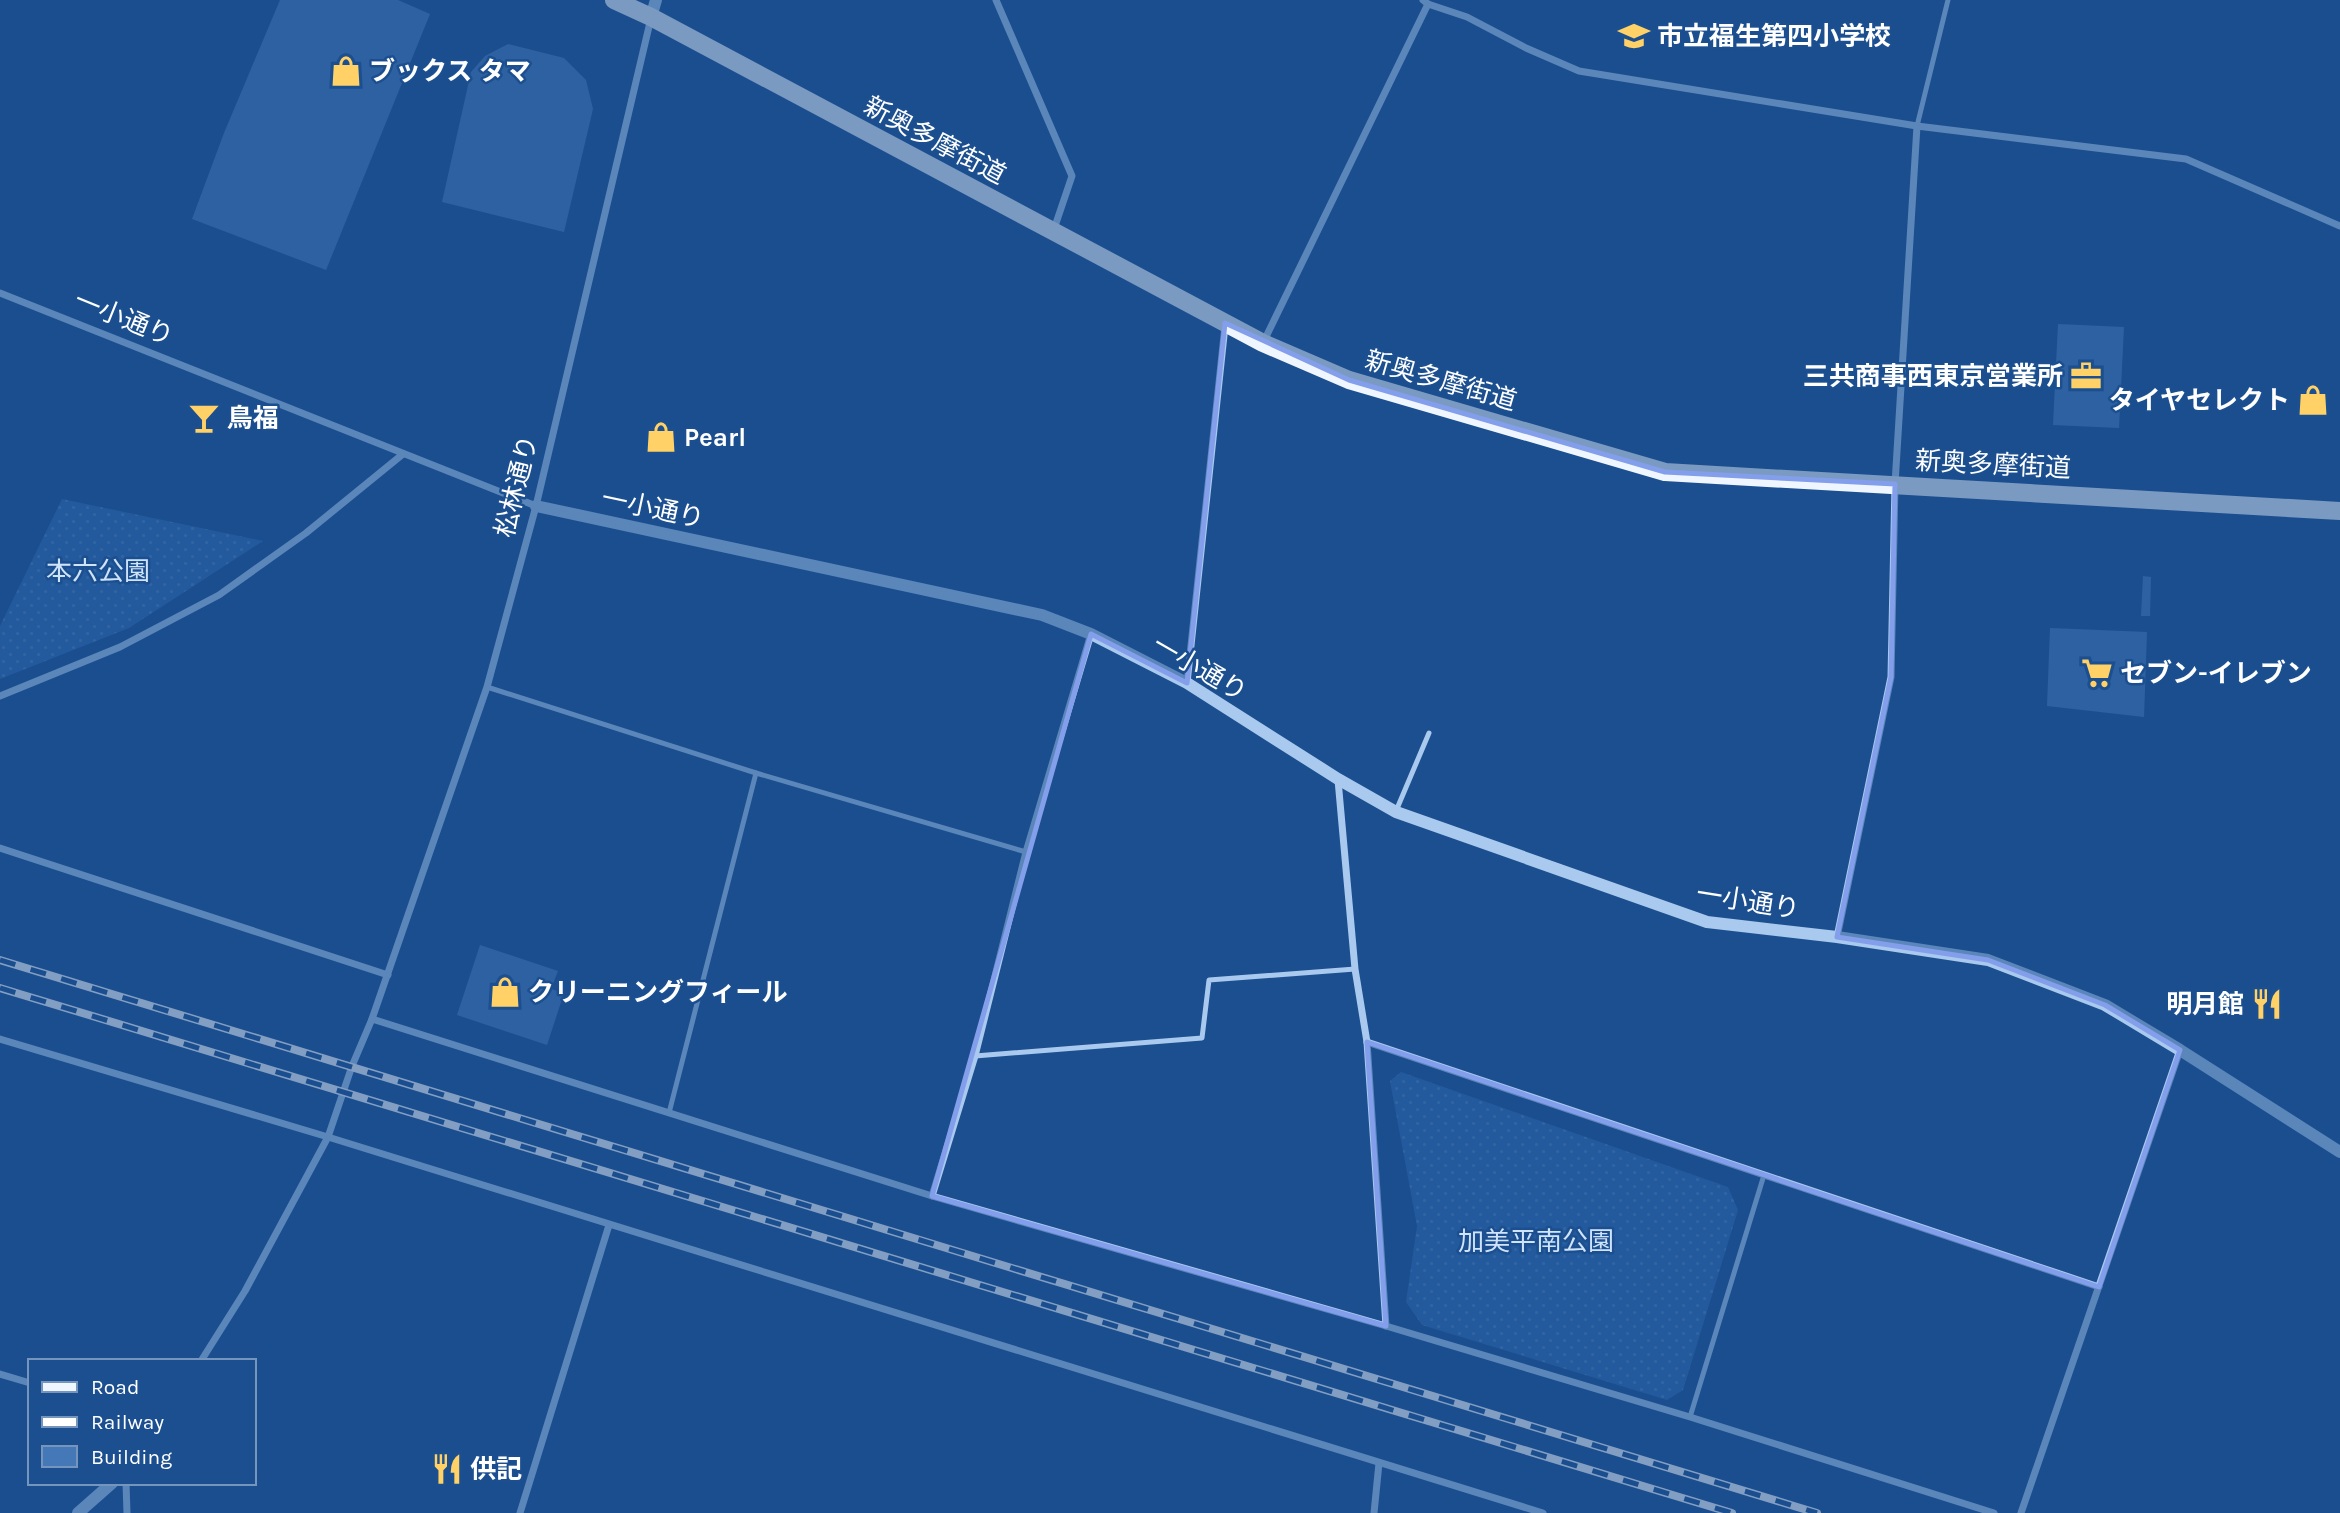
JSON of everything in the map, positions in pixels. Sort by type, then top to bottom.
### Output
[{"type":"main road","name":"新奥多摩街道","points":[[614,0],[653,8],[1052,232],[1263,343],[1349,380],[1665,472],[2340,512]]},
{"type":"street","points":[[996,0],[1072,177],[1052,232]]},
{"type":"street","points":[[1263,343],[1425,2],[1466,17],[1579,71],[1917,126],[2062,146],[2186,159],[2340,226]]},
{"type":"street","name":"松林通り","points":[[202,1359],[245,1291],[328,1137],[352,1066],[388,975],[486,687],[536,506],[653,8]]},
{"type":"street","points":[[1837,937],[1891,677],[1895,484],[1917,126]]},
{"type":"street","name":"一小通り","points":[[0,293],[536,506],[1042,615],[1091,634],[1187,683],[1338,779],[1396,812],[1707,922],[1837,937],[1988,960],[2105,1005],[2340,1152]]},
{"type":"street","points":[[1187,683],[1225,323]]},
{"type":"street","points":[[0,696],[120,646],[219,596],[306,533],[403,454]]},
{"type":"street","points":[[932,1196],[975,1056],[1026,852],[1091,634]]},
{"type":"street","points":[[1338,779],[1355,969],[1367,1042],[1386,1326]]},
{"type":"street","points":[[0,848],[388,975]]},
{"type":"street","points":[[372,1019],[932,1196],[1386,1326],[1994,1513]]},
{"type":"street","points":[[0,1039],[328,1137],[1543,1513]]},
{"type":"street","points":[[1367,1042],[2099,1287]]},
{"type":"street","points":[[2021,1513],[2180,1050]]},
{"type":"street","points":[[520,1513],[609,1225]]},
{"type":"street","points":[[0,1374],[28,1382]]},
{"type":"street","points":[[1374,1513],[1379,1463]]},
{"type":"street","points":[[78,1513],[110,1485]]},
{"type":"street","points":[[126,1485],[127,1513]]},
{"type":"lane","points":[[1917,126],[1948,0]]},
{"type":"lane","points":[[486,687],[756,773],[1026,852]]},
{"type":"lane","points":[[1396,812],[1429,733]]},
{"type":"lane","points":[[669,1113],[756,773]]},
{"type":"lane","points":[[975,1056],[1202,1038],[1209,980],[1355,969]]},
{"type":"lane","points":[[1690,1418],[1764,1175]]},
{"type":"highlighted area","points":[[1225,323],[1349,380],[1665,472],[1895,484],[1891,677],[1837,937],[1988,960],[2105,1005],[2180,1050],[2099,1287],[1367,1042],[1386,1326],[932,1196],[1091,634],[1187,683]]},
{"type":"green space","name":"本六公園","points":[[62,499],[263,541],[129,628],[0,679],[0,626]]},
{"type":"green space","name":"加美平南公園","points":[[1401,1072],[1728,1187],[1738,1210],[1683,1390],[1667,1400],[1422,1325],[1406,1302],[1417,1226],[1390,1081]]},
{"type":"building","points":[[280,0],[398,0],[430,14],[326,270],[192,219],[224,133]]},
{"type":"building","points":[[508,44],[564,58],[586,80],[593,109],[564,232],[442,202],[471,72],[485,56]]},
{"type":"building","points":[[2058,324],[2124,327],[2119,428],[2053,425]]},
{"type":"building","points":[[2143,576],[2151,577],[2150,616],[2141,616]]},
{"type":"building","points":[[2050,628],[2147,632],[2144,717],[2047,706]]},
{"type":"building","points":[[480,945],[558,971],[551,989],[564,993],[547,1045],[457,1015]]},
{"type":"railway","points":[[0,960],[1817,1513]]},
{"type":"railway","points":[[0,988],[1732,1513]]},
{"type":"place","name":"市立福生第四小学校","points":[[1634,36]]},
{"type":"place","name":"ブックス タマ","points":[[346,71]]},
{"type":"place","name":"三共商事西東京営業所","points":[[2086,376]]},
{"type":"place","name":"タイヤセレクト","points":[[2313,400]]},
{"type":"place","name":"鳥福","points":[[204,418]]},
{"type":"place","name":"Pearl","points":[[661,437]]},
{"type":"place","name":"セブン-イレブン","points":[[2097,673]]},
{"type":"place","name":"クリーニングフィール","points":[[505,992]]},
{"type":"place","name":"明月館","points":[[2267,1004]]},
{"type":"place","name":"供記","points":[[447,1469]]}]
